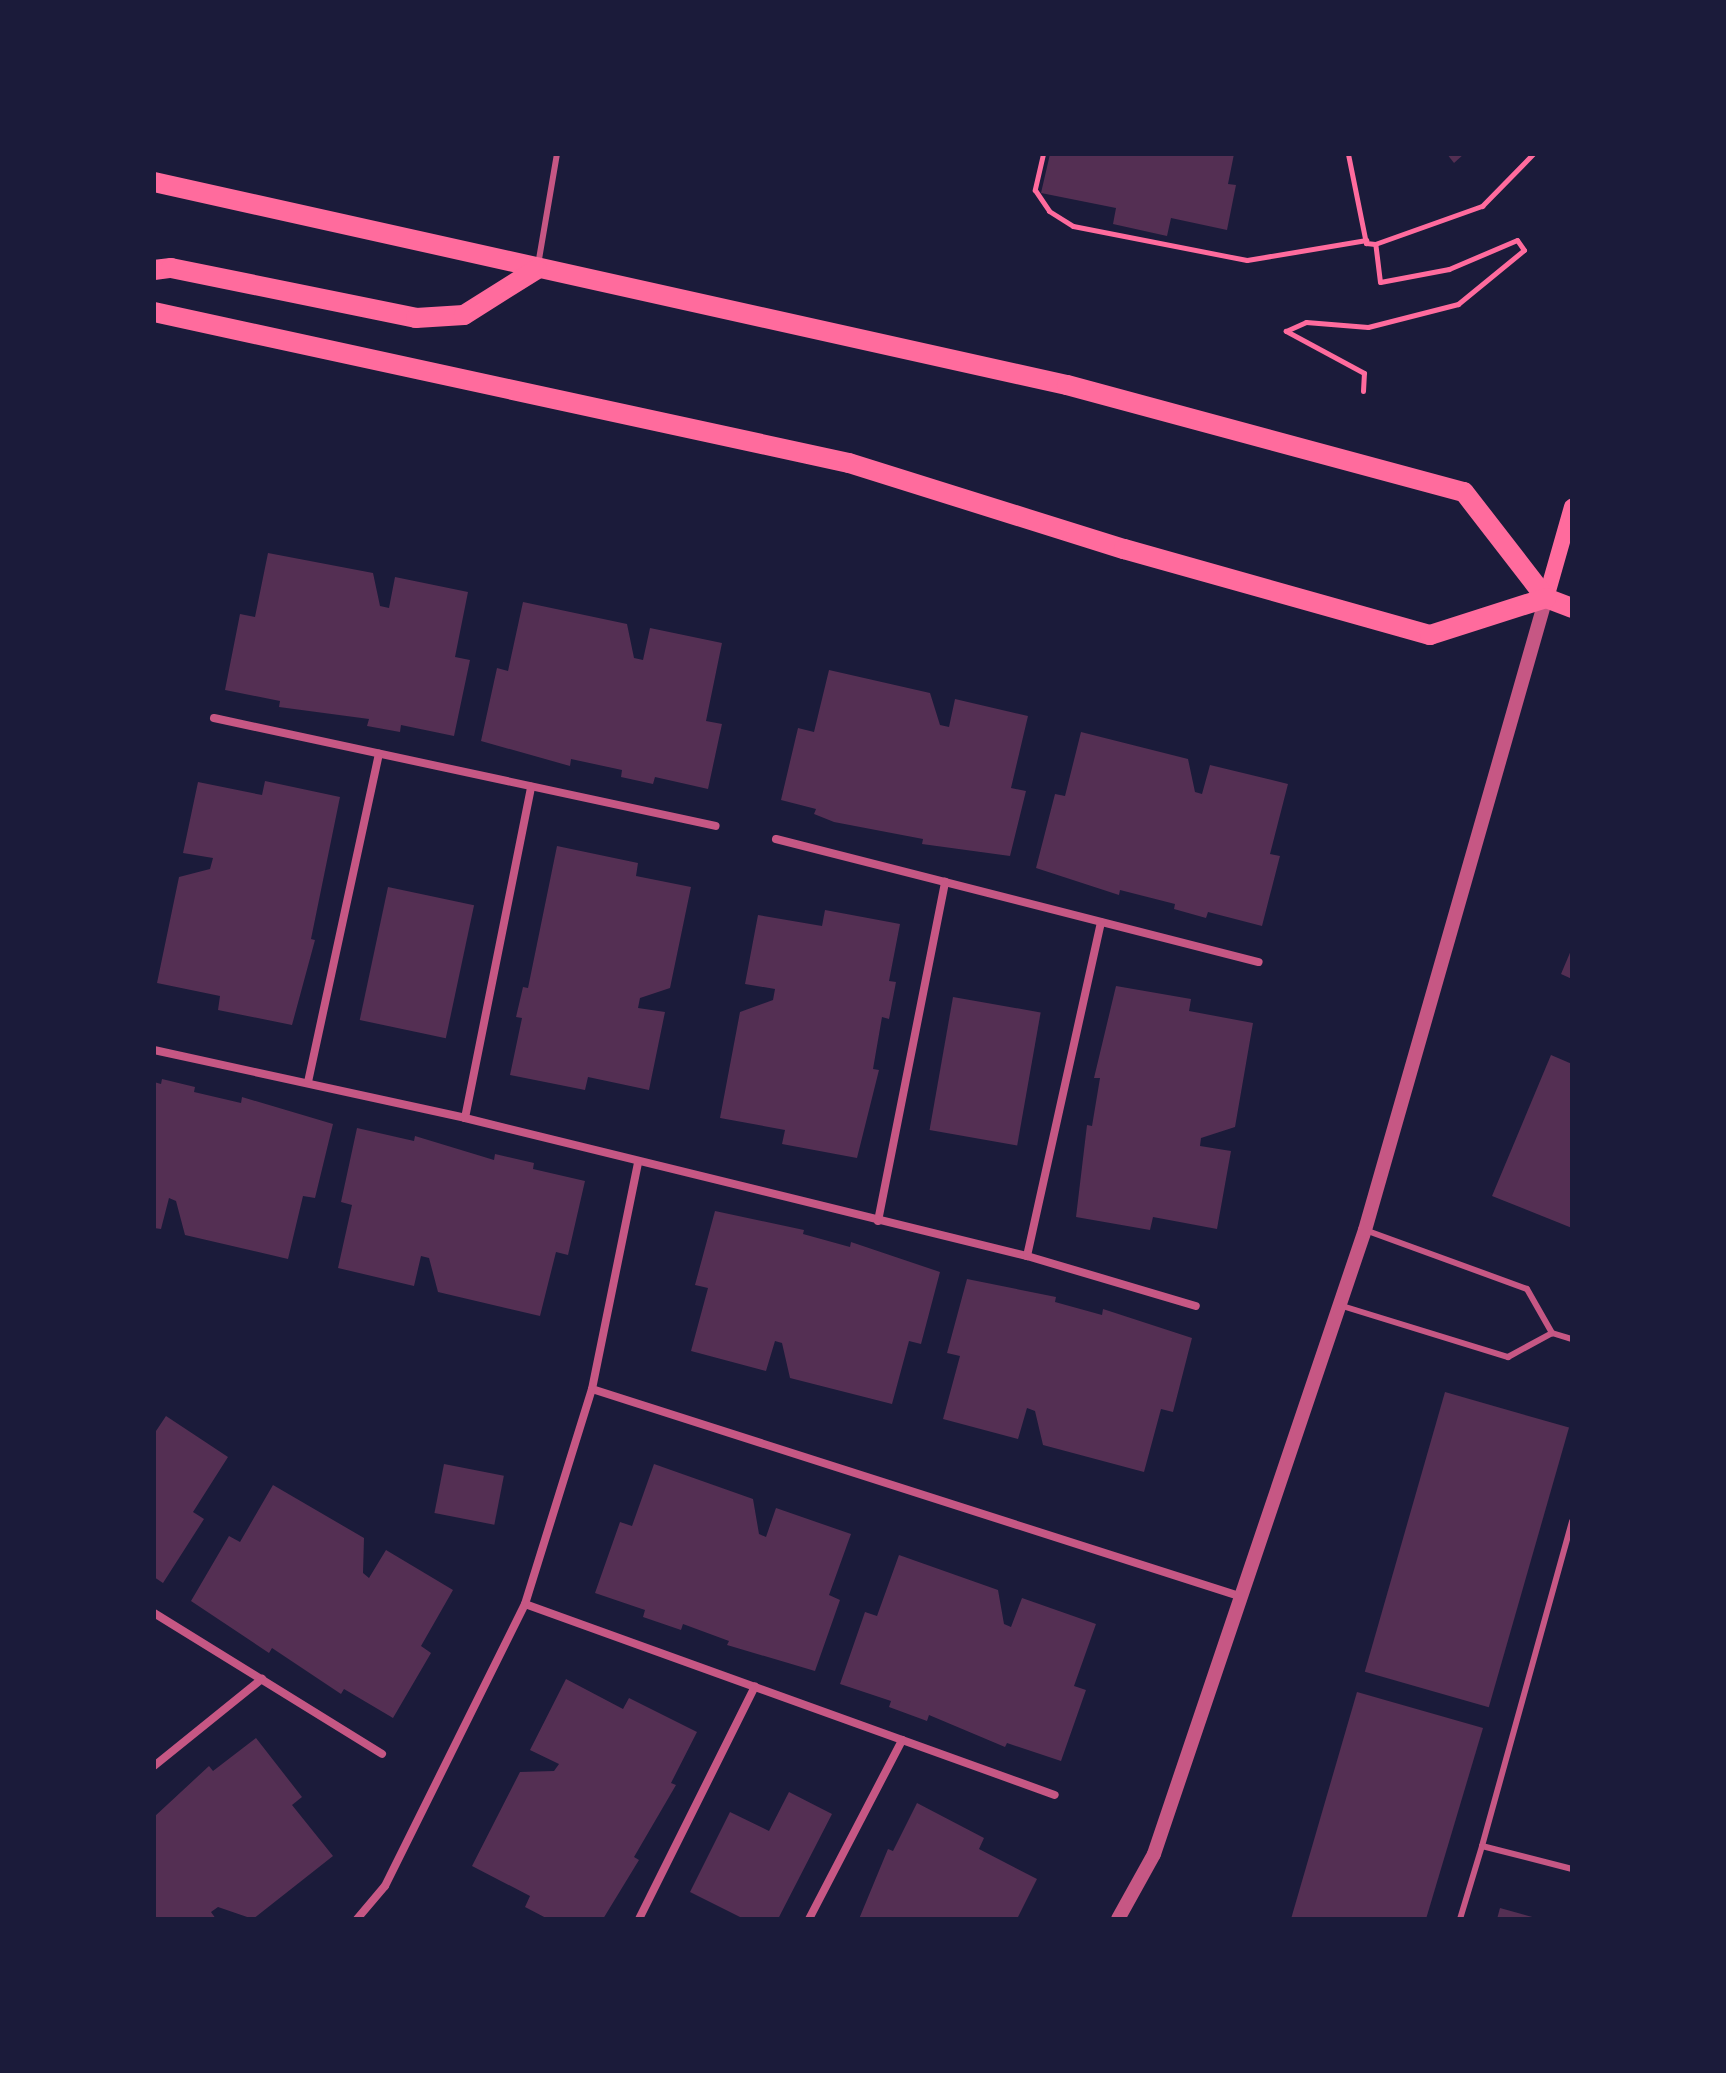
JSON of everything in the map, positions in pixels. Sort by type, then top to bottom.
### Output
[{"type":"main road","points":[[154,182],[1067,385],[1464,492],[1546,598],[1572,608]]},
{"type":"main road","points":[[154,270],[171,268],[416,318],[464,315],[537,269]]},
{"type":"main road","points":[[154,312],[849,463],[1124,549],[1430,635],[1546,598]]},
{"type":"main road","points":[[1546,598],[1572,507]]},
{"type":"street","points":[[1118,1919],[1154,1854],[1365,1230],[1546,598]]},
{"type":"street","points":[[214,718],[716,826]]},
{"type":"street","points":[[308,1082],[379,754]]},
{"type":"street","points":[[465,1118],[531,787]]},
{"type":"street","points":[[776,839],[1259,962]]},
{"type":"street","points":[[878,1221],[945,882]]},
{"type":"street","points":[[1027,1256],[1101,922]]},
{"type":"street","points":[[154,1050],[465,1118],[638,1163],[1027,1256],[1196,1306]]},
{"type":"street","points":[[357,1919],[385,1886],[400,1859],[525,1604],[592,1389],[638,1163]]},
{"type":"street","points":[[592,1389],[1239,1596]]},
{"type":"street","points":[[525,1604],[1055,1795]]},
{"type":"street","points":[[154,1613],[382,1754]]},
{"type":"street","points":[[154,1766],[262,1679]]},
{"type":"street","points":[[639,1919],[755,1686]]},
{"type":"street","points":[[809,1919],[902,1740]]},
{"type":"lane","points":[[537,269],[557,154]]},
{"type":"lane","points":[[1365,1230],[1527,1289],[1552,1333],[1572,1339]]},
{"type":"lane","points":[[1339,1305],[1508,1357],[1552,1333]]},
{"type":"lane","points":[[1460,1919],[1572,1521]]},
{"type":"lane","points":[[1482,1846],[1572,1869]]},
{"type":"path","points":[[1043,154],[1035,190],[1049,211],[1073,226],[1247,260],[1366,240],[1375,244],[1482,206],[1533,154]]},
{"type":"path","points":[[1348,154],[1366,240]]},
{"type":"path","points":[[1363,391],[1364,373],[1286,331],[1306,322],[1368,327],[1458,304],[1524,250],[1517,240],[1449,269],[1380,282],[1375,244]]},
{"type":"building","points":[[1050,154],[1234,154],[1228,184],[1236,185],[1227,230],[1171,218],[1167,236],[1113,224],[1116,208],[1041,193]]},
{"type":"building","points":[[1447,154],[1464,154],[1454,163]]},
{"type":"building","points":[[268,553],[373,573],[380,606],[389,608],[395,577],[468,592],[455,657],[470,660],[454,736],[401,725],[400,732],[367,726],[369,719],[279,707],[280,701],[225,690],[240,614],[255,617]]},
{"type":"building","points":[[523,602],[627,624],[634,658],[643,660],[650,628],[722,643],[706,721],[722,724],[708,789],[655,777],[653,784],[621,777],[622,770],[571,759],[570,766],[481,741],[497,668],[508,671]]},
{"type":"building","points":[[829,670],[930,693],[940,725],[949,727],[955,699],[1028,716],[1011,788],[1026,791],[1010,856],[922,844],[923,839],[834,822],[814,814],[816,809],[781,800],[798,728],[814,732]]},
{"type":"building","points":[[1081,732],[1188,759],[1195,792],[1202,794],[1210,765],[1288,784],[1270,854],[1280,856],[1262,926],[1208,912],[1206,918],[1174,909],[1175,904],[1120,890],[1119,895],[1036,868],[1055,794],[1065,796]]},
{"type":"building","points":[[265,781],[340,797],[311,939],[315,940],[292,1025],[218,1010],[220,996],[157,983],[179,877],[210,869],[213,858],[183,853],[198,782],[262,795]]},
{"type":"building","points":[[557,846],[638,863],[636,876],[691,887],[670,988],[640,998],[638,1008],[665,1012],[649,1090],[588,1077],[585,1090],[510,1075],[522,1018],[516,1017],[523,987],[528,988]]},
{"type":"building","points":[[388,887],[474,905],[446,1038],[360,1020]]},
{"type":"building","points":[[825,910],[900,924],[889,981],[896,982],[889,1019],[882,1017],[873,1069],[879,1070],[857,1158],[782,1144],[785,1130],[720,1118],[740,1012],[773,1000],[775,989],[745,984],[758,915],[822,926]]},
{"type":"building","points":[[1572,948],[1572,979],[1561,974]]},
{"type":"building","points":[[1116,986],[1191,999],[1189,1011],[1253,1023],[1235,1127],[1201,1138],[1200,1146],[1231,1151],[1217,1229],[1153,1217],[1150,1230],[1076,1217],[1087,1125],[1092,1126],[1100,1078],[1094,1078]]},
{"type":"building","points":[[953,997],[1041,1012],[1017,1145],[930,1130]]},
{"type":"building","points":[[1551,1055],[1572,1064],[1572,1228],[1492,1196]]},
{"type":"building","points":[[162,1079],[195,1087],[194,1092],[241,1103],[242,1097],[333,1124],[315,1198],[303,1196],[288,1259],[185,1235],[176,1201],[169,1198],[161,1229],[154,1228],[154,1082],[161,1084]]},
{"type":"building","points":[[357,1128],[414,1141],[415,1136],[494,1160],[495,1154],[534,1163],[533,1169],[585,1181],[568,1255],[556,1252],[540,1316],[438,1292],[429,1258],[421,1256],[414,1286],[338,1268],[352,1205],[341,1202]]},
{"type":"building","points":[[715,1211],[804,1230],[803,1234],[850,1247],[851,1242],[940,1272],[921,1344],[909,1341],[892,1404],[790,1378],[782,1343],[775,1341],[766,1371],[691,1351],[708,1288],[695,1285]]},
{"type":"building","points":[[967,1279],[1056,1297],[1055,1302],[1102,1315],[1103,1309],[1192,1338],[1173,1412],[1161,1409],[1144,1472],[1043,1445],[1035,1411],[1027,1408],[1018,1439],[943,1419],[960,1356],[947,1353]]},
{"type":"building","points":[[1445,1392],[1569,1428],[1489,1707],[1365,1672]]},
{"type":"building","points":[[166,1416],[228,1457],[193,1512],[204,1519],[163,1583],[154,1577],[154,1434]]},
{"type":"building","points":[[444,1464],[504,1476],[494,1525],[434,1513]]},
{"type":"building","points":[[654,1464],[753,1499],[759,1534],[766,1537],[776,1508],[851,1534],[829,1595],[840,1600],[815,1671],[727,1645],[729,1641],[683,1624],[681,1630],[643,1617],[645,1610],[595,1593],[620,1522],[632,1526]]},
{"type":"building","points":[[273,1485],[364,1538],[363,1573],[369,1578],[386,1550],[453,1590],[421,1646],[431,1653],[393,1718],[344,1689],[341,1694],[272,1648],[269,1653],[191,1601],[229,1536],[240,1542]]},
{"type":"building","points":[[899,1555],[998,1590],[1004,1624],[1011,1627],[1022,1598],[1096,1624],[1074,1686],[1086,1690],[1061,1761],[1007,1743],[1005,1747],[929,1715],[927,1721],[889,1707],[891,1701],[840,1684],[865,1612],[877,1616]]},
{"type":"building","points":[[566,1679],[623,1709],[629,1698],[697,1732],[671,1783],[676,1785],[634,1857],[639,1860],[603,1919],[548,1919],[525,1907],[530,1896],[472,1866],[520,1772],[554,1771],[559,1764],[530,1750]]},
{"type":"building","points":[[1357,1692],[1483,1728],[1426,1919],[1291,1919]]},
{"type":"building","points":[[256,1738],[302,1797],[292,1805],[333,1856],[253,1919],[218,1907],[211,1912],[216,1919],[154,1919],[154,1817],[209,1766],[213,1771]]},
{"type":"building","points":[[789,1792],[832,1814],[778,1919],[744,1919],[690,1892],[730,1812],[769,1831]]},
{"type":"building","points":[[917,1803],[984,1838],[979,1849],[1037,1879],[1017,1919],[859,1919],[888,1849],[893,1851]]},
{"type":"building","points":[[1500,1908],[1536,1918],[1536,1919],[1497,1919]]}]
